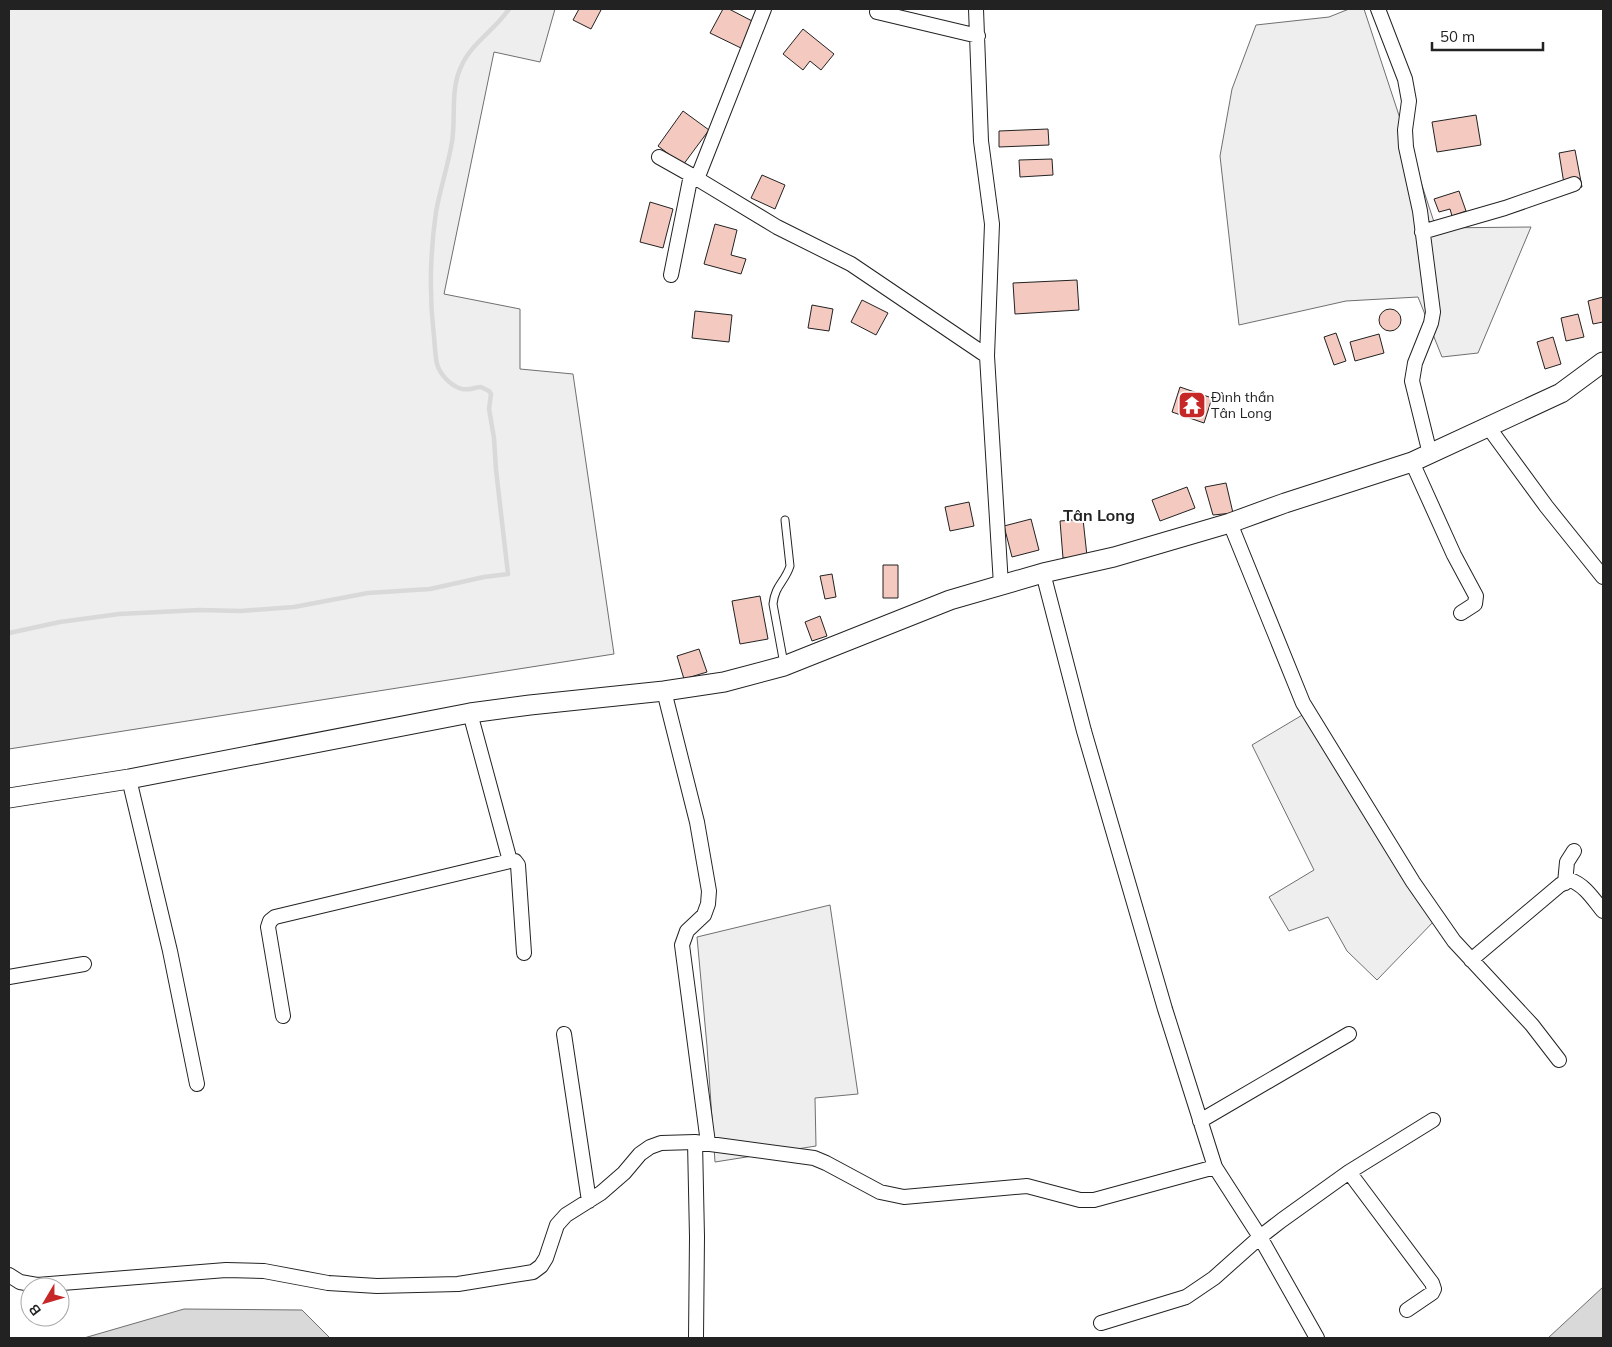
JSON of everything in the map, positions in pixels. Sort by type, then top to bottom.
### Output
[{"type":"street","points":[[671,275],[694,177],[764,9]]},
{"type":"street","points":[[976,9],[981,141],[992,224],[987,356],[1000,585]]},
{"type":"street","points":[[1378,9],[1405,79],[1409,102],[1405,130],[1406,147],[1420,211],[1433,312],[1431,323],[1415,364],[1412,381],[1430,454]]},
{"type":"street","points":[[878,12],[978,36]]},
{"type":"street","points":[[659,157],[777,227],[851,264],[987,356]]},
{"type":"street","points":[[1422,232],[1505,208],[1574,184]]},
{"type":"street","points":[[9,798],[129,780],[470,713],[530,704],[664,691],[724,682],[784,666],[950,600],[1230,523],[1412,462],[1561,393],[1603,362]]},
{"type":"street","points":[[1488,428],[1546,506],[1603,577]]},
{"type":"street","points":[[1412,462],[1443,531],[1476,596],[1475,604],[1461,613]]},
{"type":"street","points":[[1230,523],[1303,703],[1413,882],[1454,941],[1532,1025],[1559,1060]]},
{"type":"street","points":[[1043,573],[1084,731],[1163,1000],[1216,1167],[1260,1237],[1317,1338]]},
{"type":"street","points":[[664,691],[697,822],[709,891],[708,904],[704,915],[687,930],[682,945],[701,1142],[697,1237],[696,1338]]},
{"type":"street","points":[[470,713],[510,861]]},
{"type":"street","points":[[129,780],[170,951],[197,1084]]},
{"type":"street","points":[[1565,883],[1567,862],[1574,851]]},
{"type":"street","points":[[283,1016],[268,928],[270,921],[275,917],[515,861],[518,865],[524,953]]},
{"type":"street","points":[[1470,960],[1570,880],[1577,882],[1584,888],[1603,911]]},
{"type":"street","points":[[9,977],[84,964]]},
{"type":"street","points":[[564,1034],[589,1201]]},
{"type":"street","points":[[1200,1121],[1349,1034]]},
{"type":"street","points":[[1101,1323],[1186,1297],[1214,1278],[1260,1237],[1349,1172],[1433,1120]]},
{"type":"street","points":[[9,1275],[20,1282],[37,1285],[226,1270],[264,1272],[328,1283],[377,1286],[458,1284],[532,1272],[541,1266],[546,1258],[557,1225],[566,1215],[601,1193],[624,1173],[640,1154],[650,1147],[661,1143],[701,1142],[814,1158],[880,1192],[904,1197],[1027,1186],[1080,1200],[1094,1200],[1216,1167]]},
{"type":"street","points":[[1349,1172],[1432,1283],[1434,1289],[1432,1293],[1407,1310]]},
{"type":"lane","points":[[784,666],[773,604],[778,585],[788,573],[790,566],[785,520]]},
{"type":"shaded area","points":[[9,9],[555,9],[540,62],[494,52],[444,294],[520,309],[520,369],[573,374],[614,654],[9,749]]},
{"type":"shaded area","points":[[1349,9],[1364,9],[1436,228],[1531,227],[1478,353],[1442,357],[1418,297],[1346,301],[1239,325],[1220,156],[1232,89],[1256,25],[1329,17]]},
{"type":"shaded area","points":[[1304,714],[1437,918],[1377,980],[1347,951],[1328,917],[1289,931],[1269,897],[1314,870],[1252,745]]},
{"type":"shaded area","points":[[830,905],[858,1094],[815,1098],[816,1146],[715,1162],[697,937]]},
{"type":"shaded area","points":[[1603,1287],[1603,1338],[1548,1338]]},
{"type":"shaded area","points":[[184,1309],[302,1310],[330,1338],[84,1338]]},
{"type":"building","points":[[579,9],[601,10],[591,29],[573,20]]},
{"type":"building","points":[[723,9],[729,9],[756,23],[743,49],[710,33]]},
{"type":"building","points":[[803,29],[834,54],[821,70],[810,61],[803,70],[783,54]]},
{"type":"building","points":[[683,111],[709,130],[683,165],[658,146]]},
{"type":"building","points":[[1476,115],[1481,145],[1437,152],[1432,122]]},
{"type":"building","points":[[1048,129],[1049,145],[999,147],[999,131]]},
{"type":"building","points":[[1575,150],[1582,187],[1565,190],[1559,153]]},
{"type":"building","points":[[1052,159],[1053,175],[1020,177],[1019,160]]},
{"type":"building","points":[[762,175],[785,185],[775,209],[751,198]]},
{"type":"building","points":[[1459,191],[1466,211],[1452,216],[1450,209],[1439,212],[1434,199]]},
{"type":"building","points":[[650,202],[673,209],[663,248],[640,242]]},
{"type":"building","points":[[715,224],[737,230],[731,255],[746,259],[741,274],[704,264]]},
{"type":"building","points":[[1077,280],[1079,310],[1015,314],[1013,283]]},
{"type":"building","points":[[1603,297],[1603,322],[1593,324],[1588,301]]},
{"type":"building","points":[[862,300],[888,313],[876,335],[851,322]]},
{"type":"building","points":[[812,305],[833,309],[829,331],[808,328]]},
{"type":"building","points":[[1390,309],[1398,312],[1401,320],[1398,328],[1390,331],[1382,328],[1379,320],[1382,312]]},
{"type":"building","points":[[695,311],[732,315],[729,342],[692,338]]},
{"type":"building","points":[[1578,314],[1584,337],[1566,341],[1561,318]]},
{"type":"building","points":[[1336,333],[1346,361],[1334,365],[1324,337]]},
{"type":"building","points":[[1379,334],[1384,353],[1355,361],[1350,342]]},
{"type":"building","points":[[1553,337],[1561,364],[1545,369],[1537,342]]},
{"type":"building","name":"Đình thần Tân Long","points":[[1180,387],[1212,398],[1204,423],[1172,412]]},
{"type":"building","points":[[1226,483],[1233,513],[1213,515],[1205,487]]},
{"type":"building","points":[[1187,487],[1195,508],[1160,521],[1152,500]]},
{"type":"building","points":[[969,502],[974,526],[950,531],[945,507]]},
{"type":"building","points":[[1031,519],[1039,550],[1012,557],[1004,526]]},
{"type":"building","points":[[1083,519],[1087,556],[1063,558],[1060,521]]},
{"type":"building","points":[[883,565],[898,565],[898,598],[883,598]]},
{"type":"building","points":[[832,574],[836,597],[825,599],[820,576]]},
{"type":"building","points":[[760,596],[768,639],[740,644],[732,601]]},
{"type":"building","points":[[820,616],[827,636],[812,641],[805,622]]},
{"type":"building","points":[[699,649],[707,672],[684,679],[677,656]]},
{"type":"waterway","points":[[9,633],[60,622],[119,614],[200,610],[241,611],[294,607],[368,593],[430,589],[484,577],[508,574],[494,438],[489,409],[491,394],[481,387],[465,390],[455,386],[445,378],[438,368],[432,321],[431,274],[436,212],[452,142],[454,94],[458,76],[465,58],[509,9]]},
{"type":"place","name":"Đình thần Tân Long","points":[[1192,405]]},
{"type":"district","name":"Tân Long","points":[[1099,515]]}]
